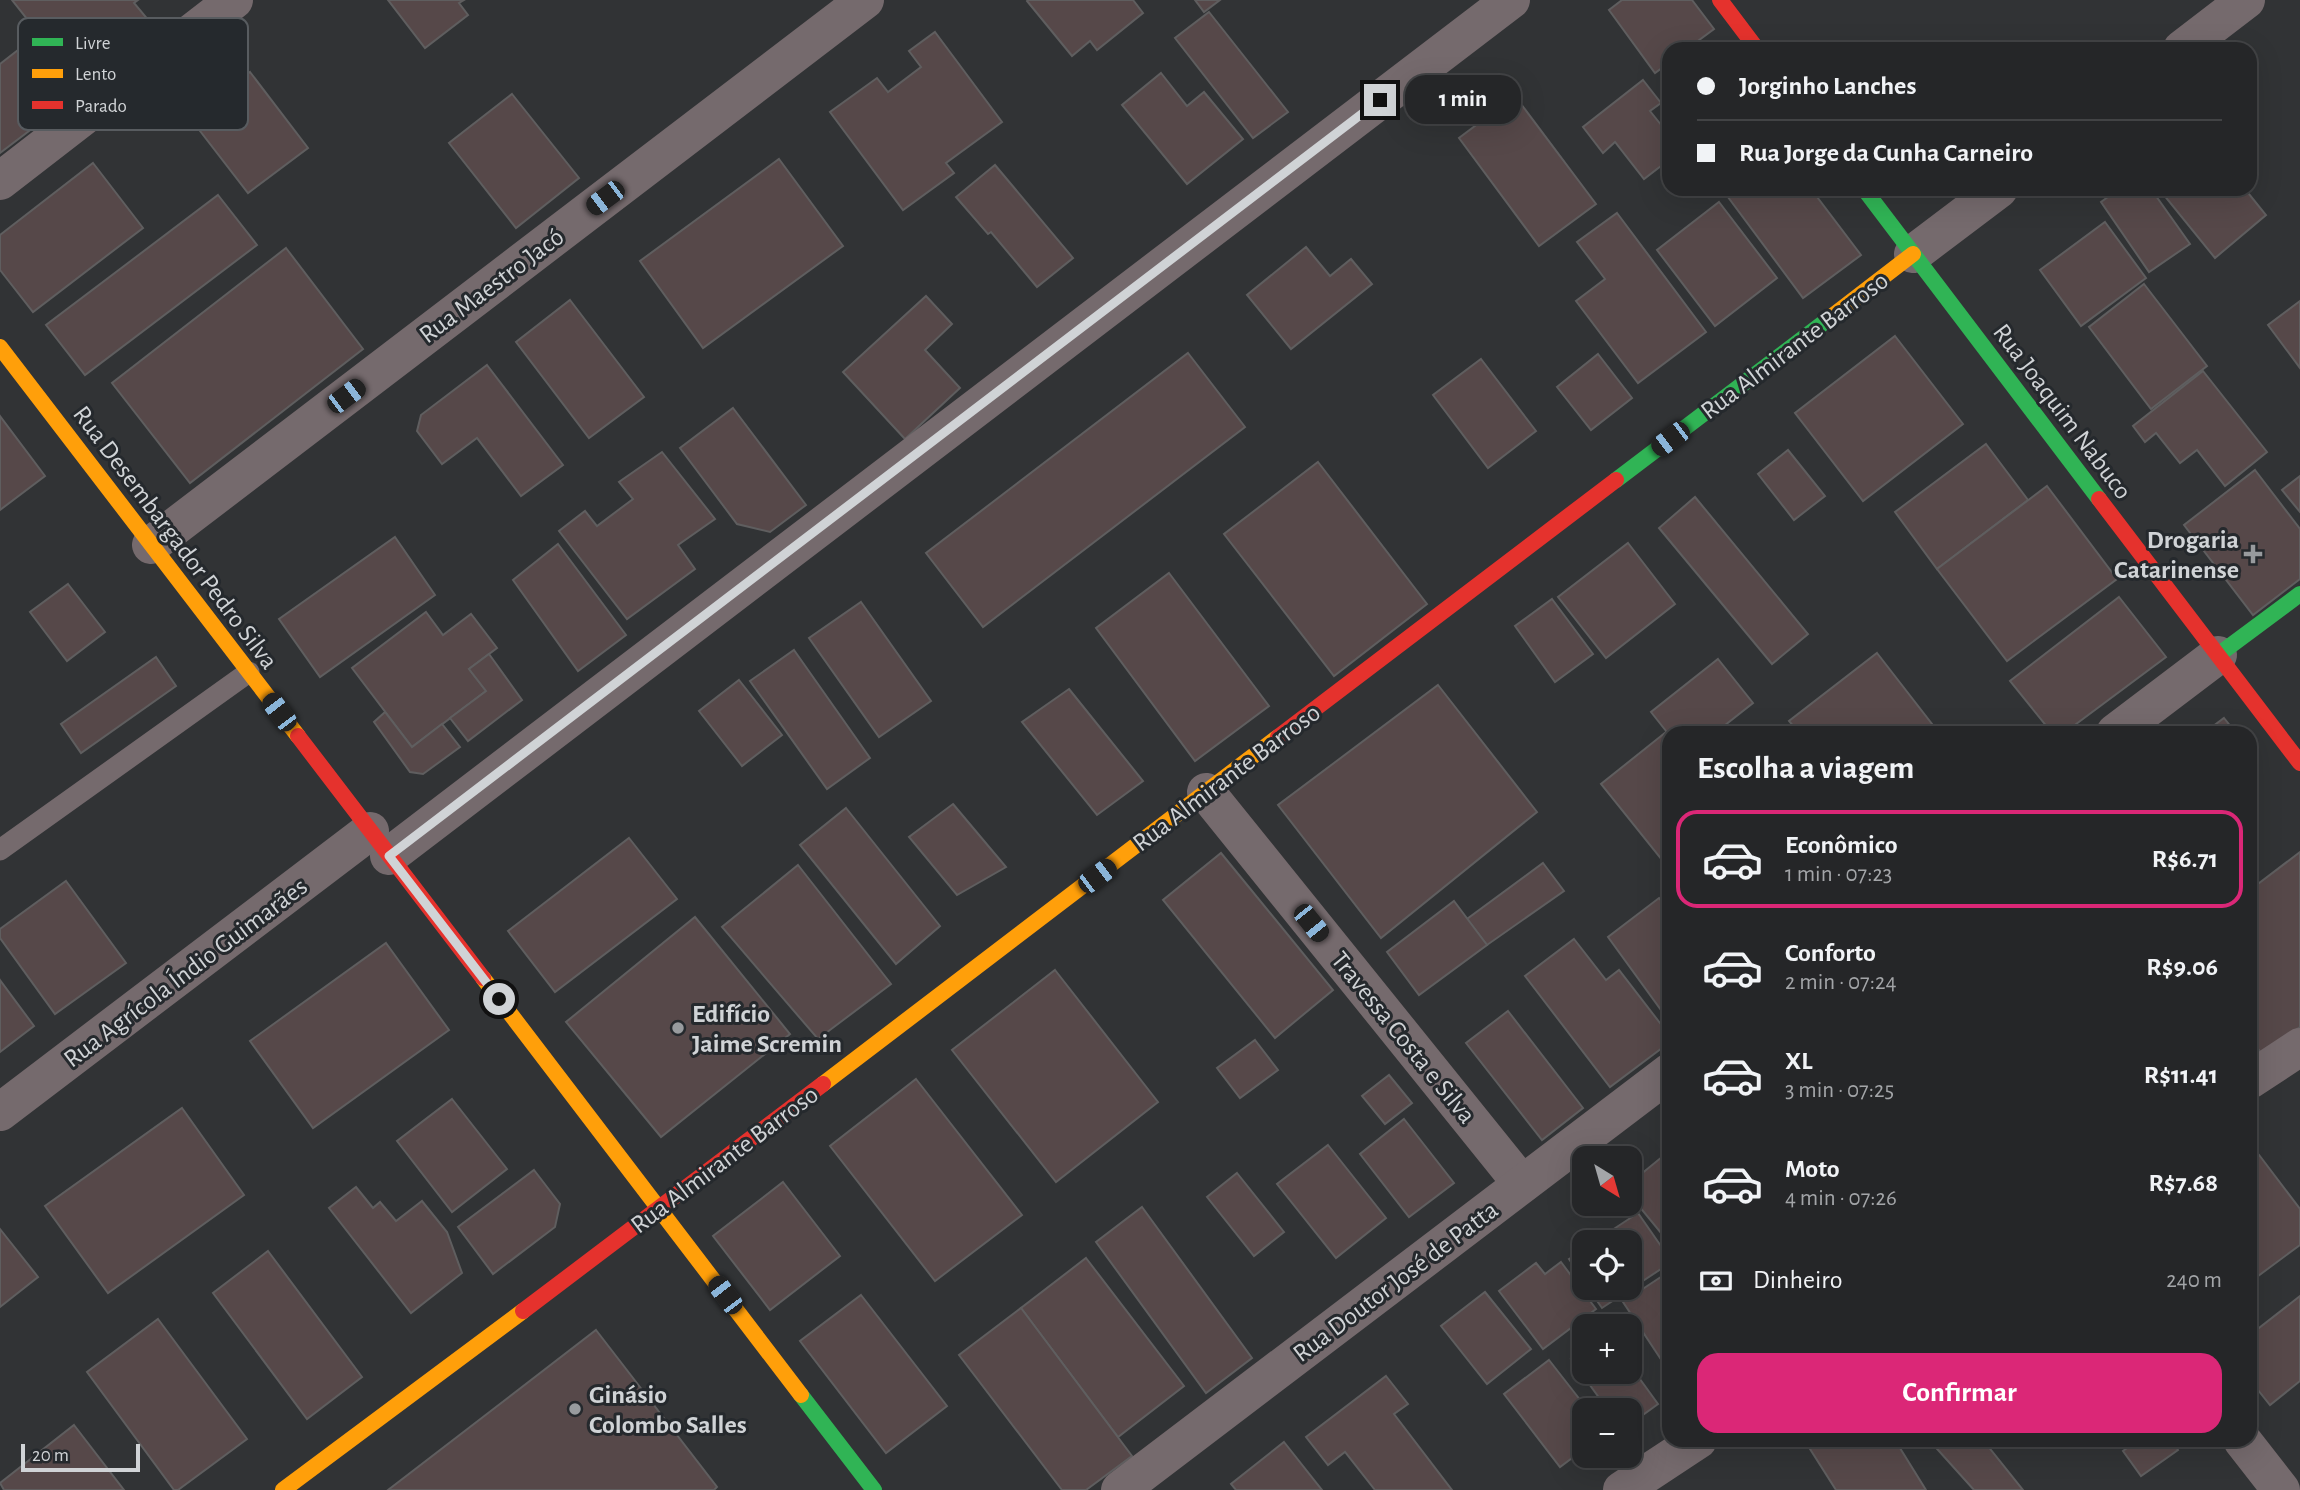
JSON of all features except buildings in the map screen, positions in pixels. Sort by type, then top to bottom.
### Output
[{"type":"main road","points":[[1720,0],[1752,42]]},
{"type":"main road","name":"Rua Joaquim Nabuco","points":[[1869,196],[2300,762]]},
{"type":"main road","name":"Rua Almirante Barroso","points":[[283,1490],[659,1209],[1913,254]]},
{"type":"main road","name":"Rua Desembargador Pedro Silva","points":[[0,347],[874,1490]]},
{"type":"main road","points":[[2218,655],[2300,594]]},
{"type":"street","points":[[211,18],[234,0]]},
{"type":"street","name":"Rua Maestro Jacó","points":[[151,545],[865,0]]},
{"type":"street","name":"Rua Agrícola Índio Guimarães","points":[[0,1112],[379,844],[1511,0]]},
{"type":"street","points":[[2191,42],[2246,0]]},
{"type":"street","points":[[0,181],[66,130]]},
{"type":"street","name":"Rua Almirante Barroso","points":[[1913,254],[1990,196]]},
{"type":"street","points":[[2124,726],[2218,655]]},
{"type":"street","name":"Travessa Costa e Silva","points":[[1206,792],[1522,1184]]},
{"type":"street","points":[[2257,1075],[2300,1047]]},
{"type":"street","name":"Rua Doutor José de Patta","points":[[1120,1490],[1662,1078]]},
{"type":"street","points":[[1622,1490],[1687,1447]]},
{"type":"street","points":[[2247,1447],[2281,1490]]},
{"type":"lane","points":[[0,850],[248,672]]},
{"type":"traffic: fast","points":[[1869,196],[2099,499]]},
{"type":"traffic: fast","points":[[1616,480],[1831,317]]},
{"type":"traffic: fast","points":[[2218,655],[2300,594]]},
{"type":"traffic: fast","points":[[801,1395],[874,1490]]},
{"type":"traffic: slow","points":[[1831,317],[1913,254]]},
{"type":"traffic: slow","points":[[0,347],[298,736]]},
{"type":"traffic: slow","points":[[823,1084],[1278,737]]},
{"type":"traffic: slow","points":[[483,978],[801,1395]]},
{"type":"traffic: slow","points":[[283,1490],[523,1311]]},
{"type":"traffic: jam","points":[[1720,0],[1752,42]]},
{"type":"traffic: jam","points":[[1278,737],[1616,480]]},
{"type":"traffic: jam","points":[[2099,499],[2300,763]]},
{"type":"traffic: jam","points":[[298,736],[483,978]]},
{"type":"traffic: jam","points":[[523,1311],[823,1084]]},
{"type":"place","name":"Drogaria Catarinense","points":[[2253,554]]},
{"type":"place","name":"Edifício Jaime Scremin","points":[[678,1028]]},
{"type":"place","name":"Ginásio Colombo Salles","points":[[575,1409]]},
{"type":"route","points":[[499,999],[389,856],[1380,100]]}]
